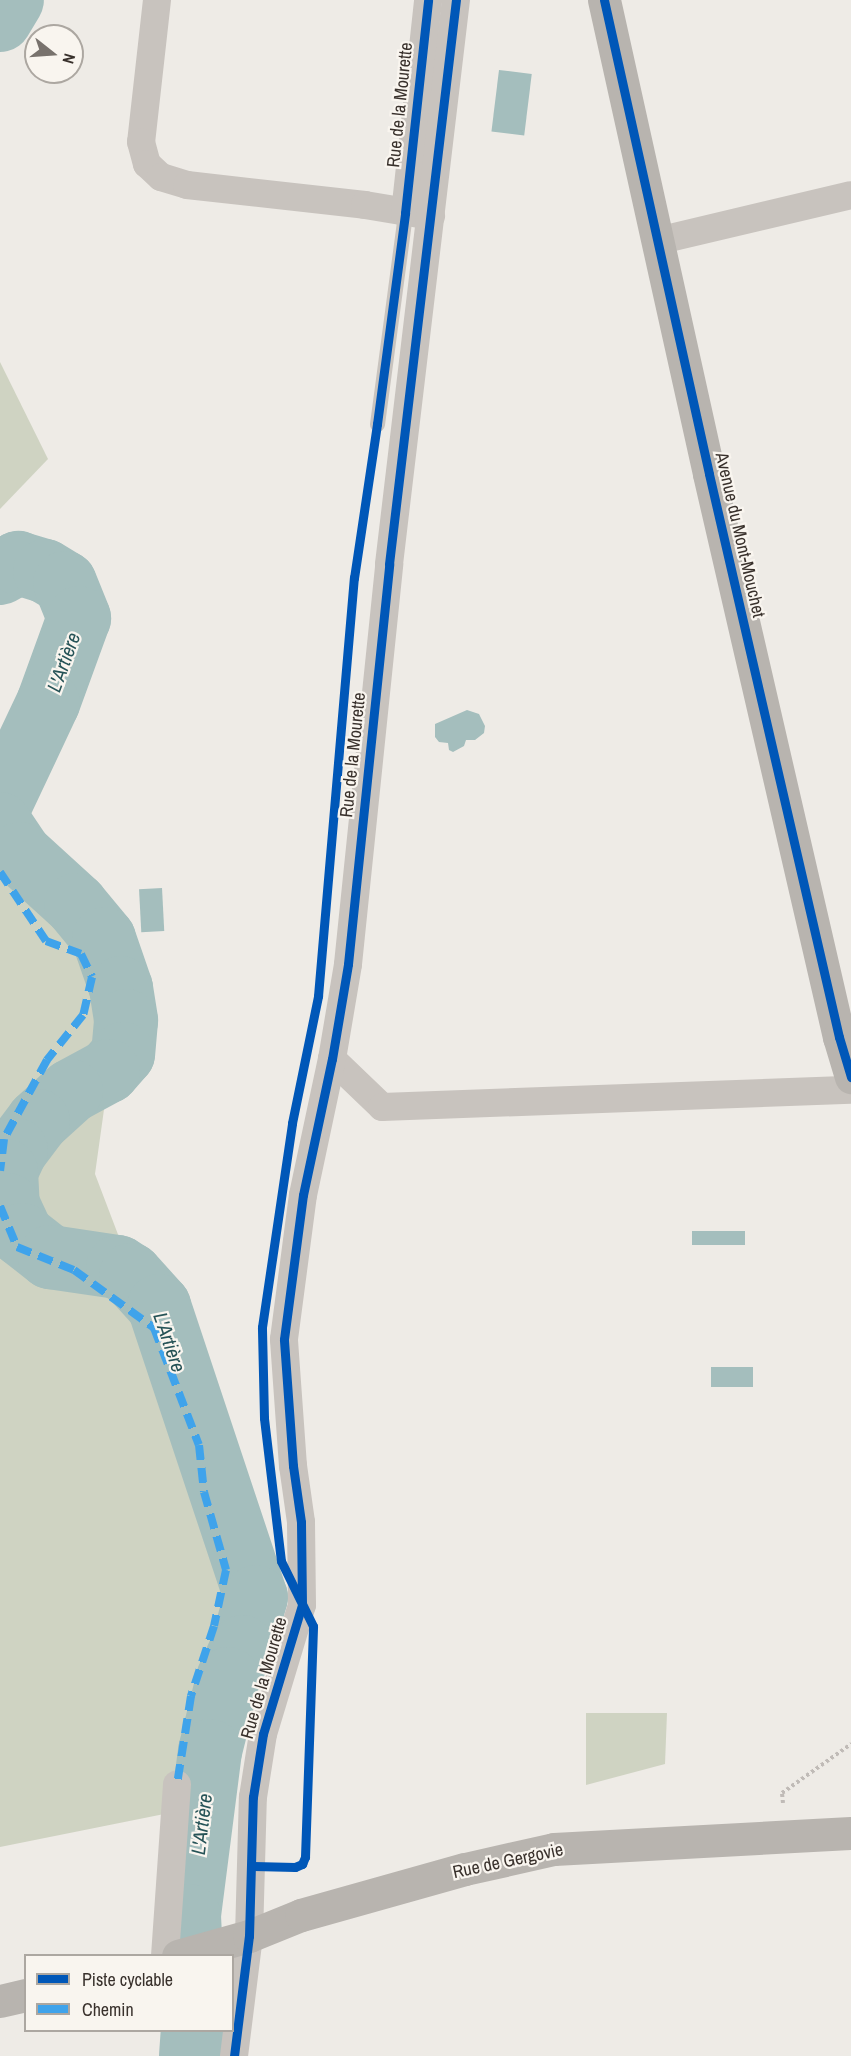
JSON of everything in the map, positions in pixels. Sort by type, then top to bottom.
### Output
[{"type":"main road","name":"Avenue du Mont-Mouchet","points":[[604,0],[839,1037],[851,1077]]},
{"type":"main road","name":"Rue de Gergovie","points":[[190,1952],[249,1936],[323,1909],[465,1869],[554,1849],[851,1833]]},
{"type":"main road","points":[[0,2001],[24,1995]]},
{"type":"street","points":[[157,0],[141,142],[147,164],[160,177],[187,185],[365,205],[418,215]]},
{"type":"street","name":"Rue de la Mourette","points":[[234,2056],[249,1936],[253,1797],[262,1734],[302,1605],[301,1522],[294,1466],[285,1339],[303,1195],[332,1059],[348,964],[389,564],[418,215],[428,0]]},
{"type":"street","name":"Rue de la Mourette","points":[[418,215],[456,0]]},
{"type":"street","points":[[657,241],[851,195]]},
{"type":"street","points":[[332,1059],[382,1107],[851,1090]]},
{"type":"street","points":[[165,1954],[177,1784]]},
{"type":"lane","points":[[377,424],[418,215]]},
{"type":"path","points":[[786,1836],[782,1793],[851,1744]]},
{"type":"green space","points":[[0,362],[48,459],[0,509]]},
{"type":"green space","points":[[0,823],[121,988],[95,1174],[256,1597],[204,1806],[0,1847]]},
{"type":"green space","points":[[586,1713],[667,1713],[665,1764],[586,1785]]},
{"type":"water","points":[[499,70],[532,74],[524,136],[491,132]]},
{"type":"water","points":[[467,710],[479,714],[485,726],[484,733],[475,740],[466,740],[464,746],[453,752],[449,750],[448,743],[439,742],[435,737],[435,724]]},
{"type":"water","points":[[162,888],[164,931],[141,932],[139,889]]},
{"type":"water","points":[[692,1231],[745,1231],[745,1245],[692,1245]]},
{"type":"water","points":[[711,1367],[753,1367],[753,1387],[711,1387]]},
{"type":"waterway","name":"L'Artière","points":[[0,20],[12,0]]},
{"type":"waterway","name":"L'Artière","points":[[0,573],[18,563],[45,571],[65,583],[79,618],[48,703],[0,805]]},
{"type":"waterway","name":"L'Artière","points":[[0,824],[20,854],[76,905],[104,939],[121,988],[126,1021],[123,1054],[108,1071],[71,1091],[38,1121],[16,1150],[6,1171],[8,1205],[22,1235],[50,1257],[118,1267],[131,1275],[159,1306],[256,1597],[242,1647],[228,1679],[210,1751],[189,1916],[191,1954]]},
{"type":"waterway","name":"L'Artière","points":[[191,2056],[193,2032]]},
{"type":"marked path","points":[[0,872],[46,941],[81,954],[92,977],[83,1015],[47,1060],[4,1139],[0,1171]]},
{"type":"marked path","points":[[0,1206],[17,1247],[74,1270],[154,1328],[199,1445],[204,1492],[226,1570],[214,1626],[191,1696],[177,1784]]},
{"type":"cycle path","points":[[251,1866],[295,1867],[302,1864],[305,1857],[313,1626],[281,1561],[264,1418],[262,1327],[292,1123],[318,996],[354,578],[405,213],[428,0]]},
{"type":"cycle path","points":[[234,2056],[249,1936],[253,1797],[263,1734],[302,1605],[301,1522],[293,1466],[284,1339],[303,1195],[332,1059],[348,964],[389,564],[456,0]]},
{"type":"cycle path","points":[[604,0],[709,474],[839,1037],[851,1077]]}]
